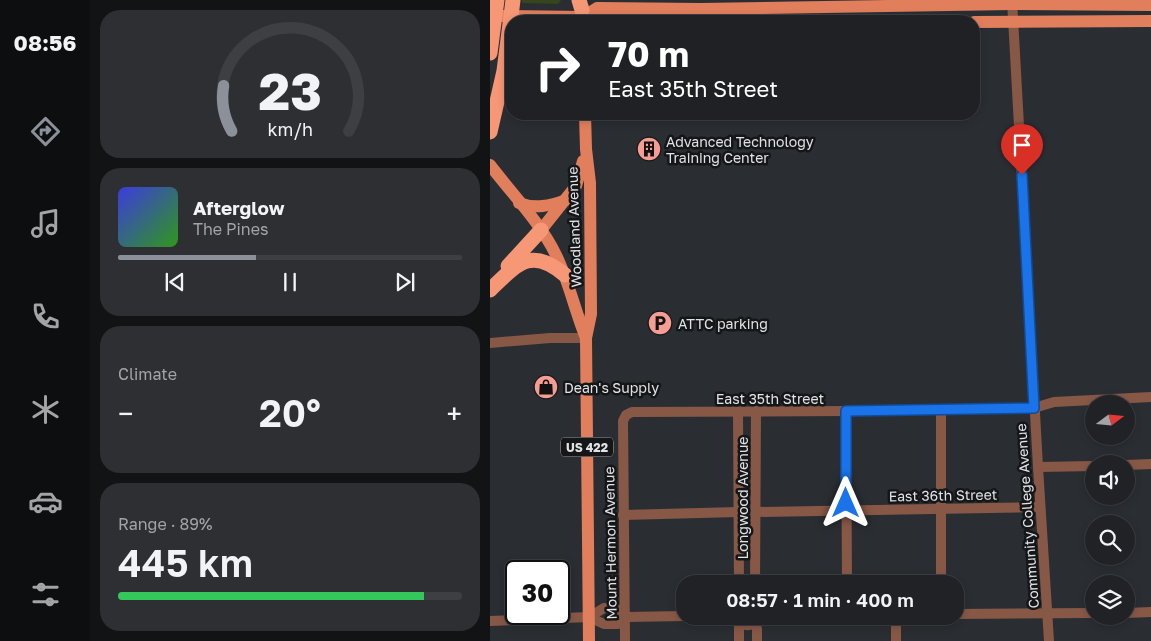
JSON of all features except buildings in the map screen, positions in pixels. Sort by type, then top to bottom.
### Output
[{"type":"highway","points":[[490,53],[497,0]]},
{"type":"highway","points":[[511,15],[513,0]]},
{"type":"highway","points":[[490,132],[505,63]]},
{"type":"highway","points":[[490,289],[541,230]]},
{"type":"highway","points":[[490,289],[513,268],[526,260],[544,261],[554,266],[565,276]]},
{"type":"main road","points":[[490,15],[583,12],[597,8],[701,8],[1012,2],[1151,5]]},
{"type":"main road","points":[[980,22],[1151,21]]},
{"type":"main road","name":"Woodland Avenue","points":[[585,120],[590,184],[591,314],[586,338],[589,641]]},
{"type":"main road","points":[[541,230],[573,192],[579,179],[586,149]]},
{"type":"main road","name":"Woodland Avenue","points":[[490,166],[541,230],[556,254],[586,338]]},
{"type":"main road","points":[[519,203],[528,206],[541,206],[566,200]]},
{"type":"street","name":"Community College Avenue","points":[[1012,2],[1034,408],[1049,641]]},
{"type":"street","points":[[490,343],[550,338],[586,338]]},
{"type":"street","name":"East 35th Street","points":[[626,415],[632,412],[1034,408],[1054,402],[1151,397]]},
{"type":"street","points":[[941,410],[941,575]]},
{"type":"street","points":[[846,411],[847,575]]},
{"type":"street","name":"Longwood Avenue","points":[[738,412],[739,575]]},
{"type":"street","name":"Longwood Avenue","points":[[755,575],[756,412]]},
{"type":"street","name":"Mount Hermon Avenue","points":[[625,641],[623,420],[626,415]]},
{"type":"street","points":[[1135,465],[1151,464]]},
{"type":"street","points":[[1038,467],[1085,466]]},
{"type":"street","name":"East 36th Street","points":[[756,512],[1040,507]]},
{"type":"street","points":[[623,515],[738,512]]},
{"type":"street","points":[[589,617],[604,608],[616,608],[621,610],[625,616]]},
{"type":"street","points":[[1135,613],[1151,612]]},
{"type":"street","points":[[964,614],[1085,613]]},
{"type":"street","points":[[490,621],[589,617],[604,624],[618,624],[625,616],[676,616]]},
{"type":"street","points":[[738,625],[739,641]]},
{"type":"street","points":[[757,625],[757,641]]},
{"type":"street","points":[[896,625],[896,641]]},
{"type":"green space","points":[[522,0],[561,0],[558,4],[522,3]]},
{"type":"place","name":"Advanced Technology Training Center","points":[[649,149]]},
{"type":"place","name":"ATTC parking","points":[[660,323]]},
{"type":"place","name":"Dean's Supply","points":[[546,387]]},
{"type":"route","points":[[846,503],[846,411],[1034,408],[1022,175]]}]
